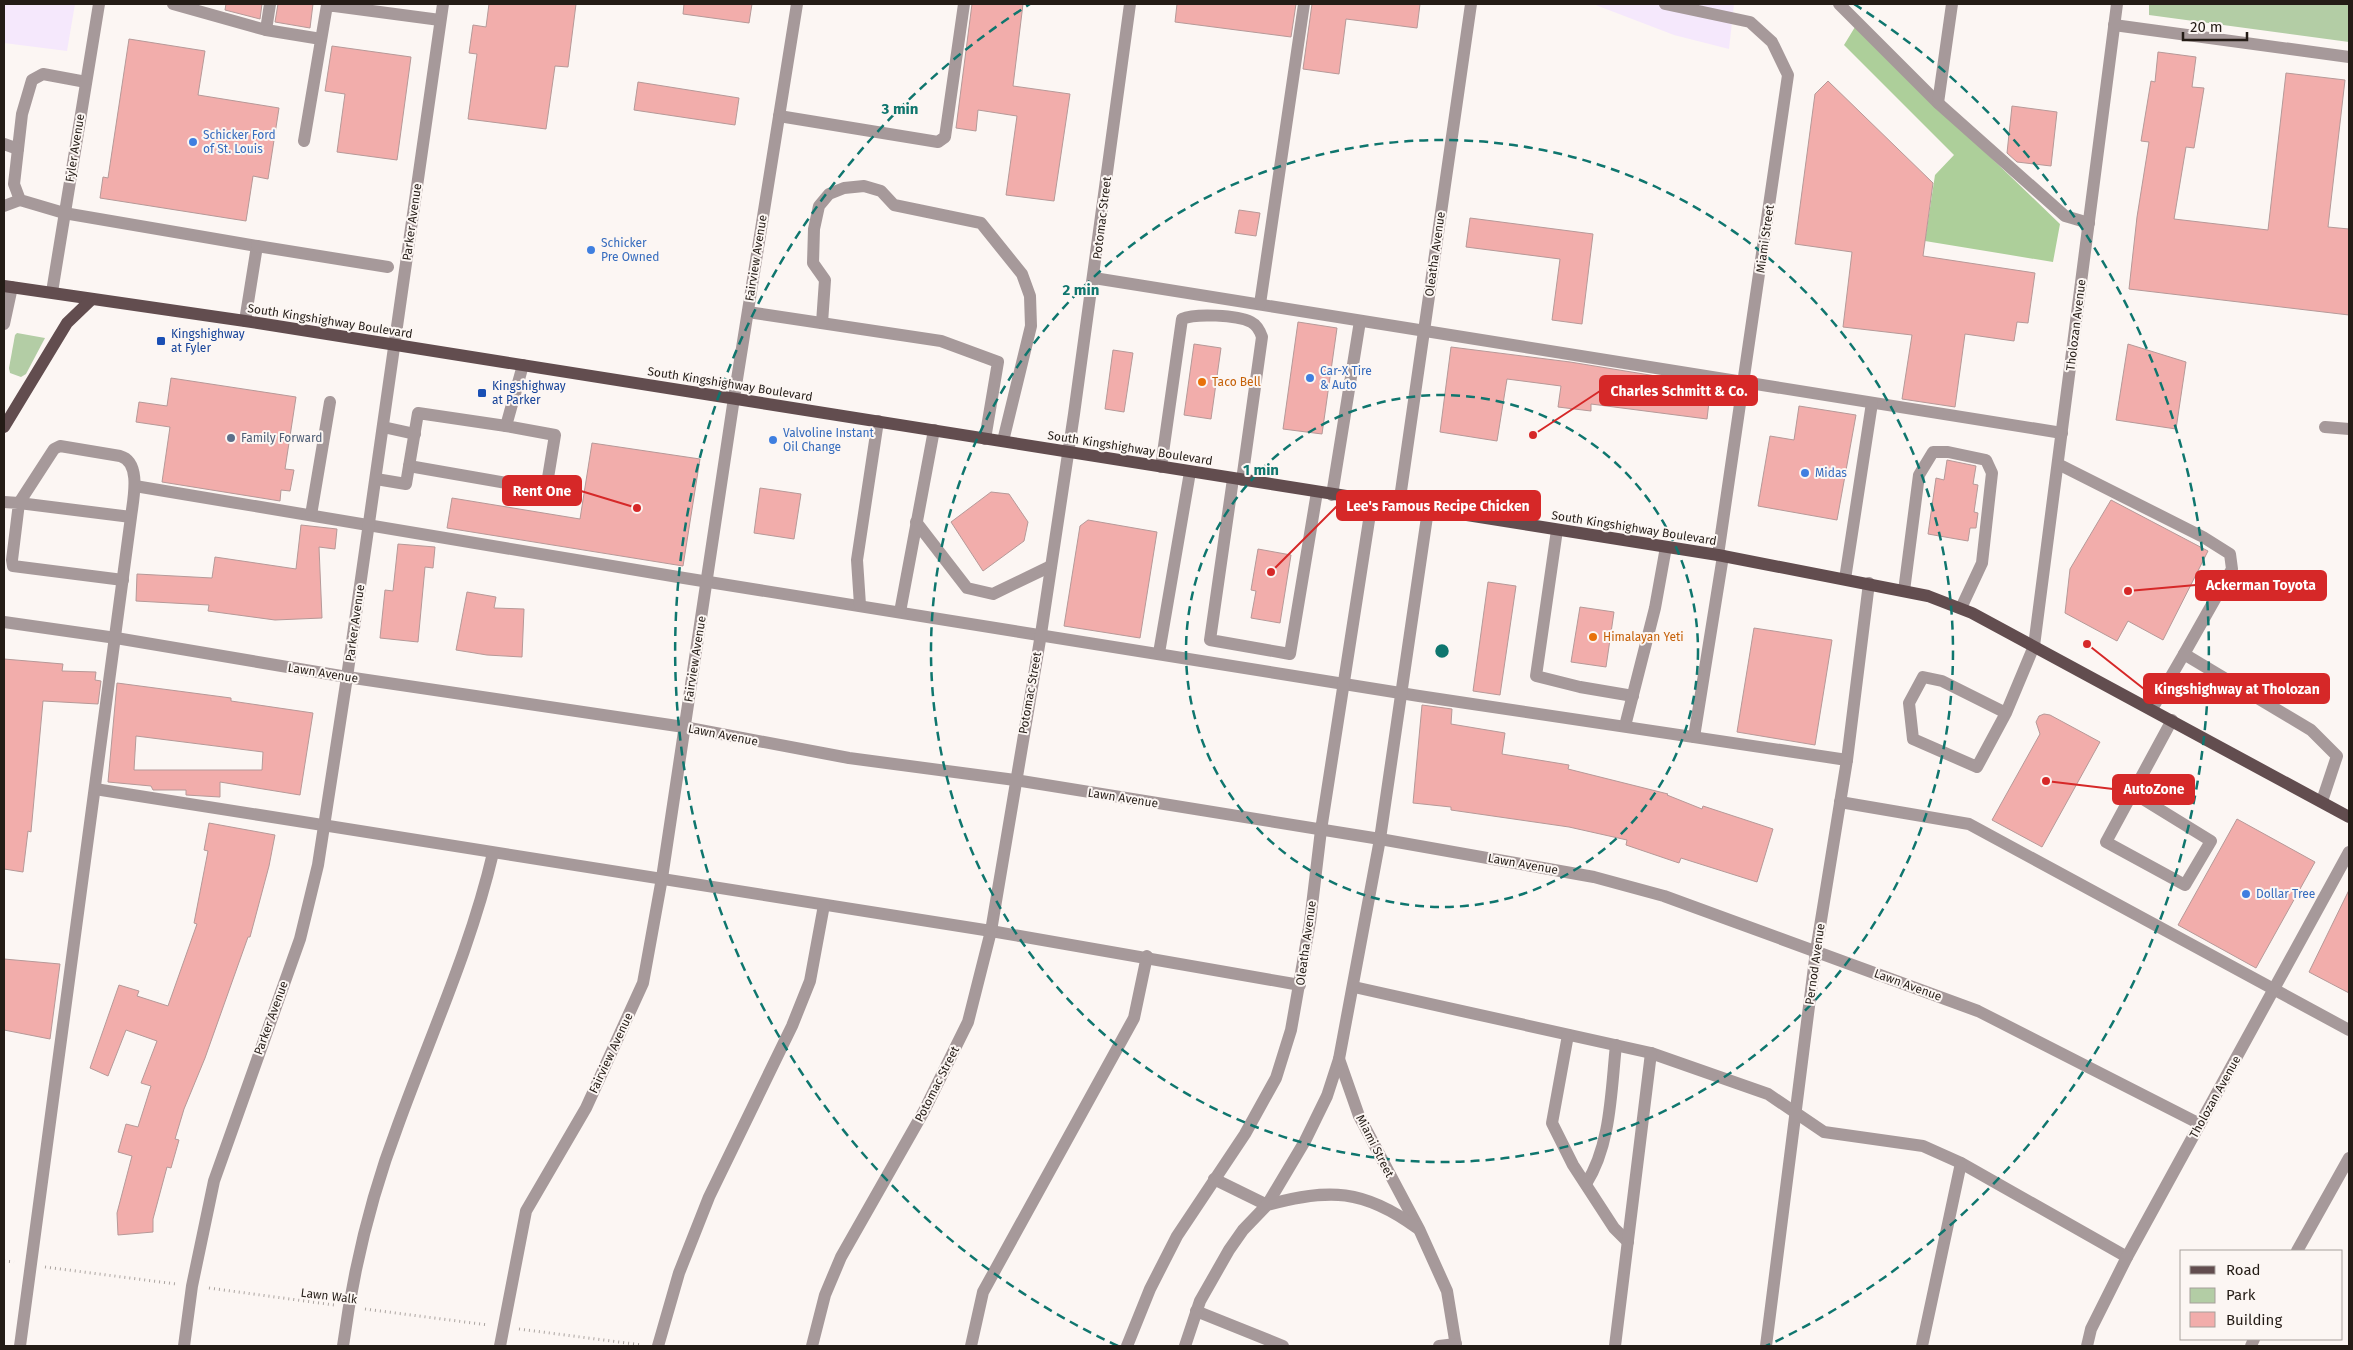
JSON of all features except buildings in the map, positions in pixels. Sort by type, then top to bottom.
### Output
[{"type":"main road","name":"South Kingshighway Boulevard","points":[[8,286],[245,320],[395,346],[734,398],[1666,547],[1869,583],[1928,596],[1960,608],[2034,646],[2349,817]]},
{"type":"main road","points":[[4,427],[67,323],[92,299]]},
{"type":"street","name":"Fyler Avenue","points":[[52,292],[98,4]]},
{"type":"street","points":[[173,4],[266,30],[321,39]]},
{"type":"street","points":[[266,30],[270,4]]},
{"type":"street","points":[[304,141],[327,4],[440,20]]},
{"type":"street","name":"Parker Avenue","points":[[184,1346],[192,1286],[214,1180],[300,939],[318,865],[348,677],[443,4]]},
{"type":"street","name":"Fairview Avenue","points":[[500,1346],[502,1326],[526,1211],[586,1108],[643,983],[662,878],[734,398],[797,4]]},
{"type":"street","points":[[779,116],[938,142],[945,137],[964,4]]},
{"type":"street","name":"Potomac Street","points":[[812,1346],[825,1295],[841,1256],[924,1111],[968,1022],[991,931],[1041,634],[1094,278],[1130,4]]},
{"type":"street","points":[[1260,304],[1304,4]]},
{"type":"street","name":"Oleatha Avenue","points":[[1399,505],[1471,4]]},
{"type":"street","name":"Miami Street","points":[[1665,4],[1750,22],[1772,42],[1788,75],[1694,737]]},
{"type":"street","points":[[1839,4],[1938,103],[2065,216],[2089,223]]},
{"type":"street","points":[[1938,103],[1952,4]]},
{"type":"street","name":"Tholozan Avenue","points":[[2006,713],[1942,681],[1923,677],[1910,703],[1913,739],[1977,767],[2006,713],[2034,646],[2117,4]]},
{"type":"street","points":[[2114,25],[2349,57]]},
{"type":"street","points":[[20,200],[14,184],[22,114],[32,80],[43,74],[86,82]]},
{"type":"street","points":[[4,144],[18,149]]},
{"type":"street","points":[[822,323],[825,280],[813,264],[814,229],[819,206],[829,194],[844,188],[864,186],[881,190],[894,205],[981,223],[1022,274],[1030,296],[1032,326],[1003,441]]},
{"type":"street","points":[[4,206],[20,200],[64,213],[388,267]]},
{"type":"street","points":[[245,320],[257,246]]},
{"type":"street","points":[[1094,278],[2062,433]]},
{"type":"street","points":[[4,324],[8,286]]},
{"type":"street","points":[[748,312],[941,341],[998,362],[985,439]]},
{"type":"street","points":[[1161,467],[1179,327],[1182,319],[1200,315],[1244,319],[1252,322],[1262,337],[1238,479],[1220,568],[1210,640],[1290,654],[1317,492]]},
{"type":"street","points":[[1332,494],[1360,321]]},
{"type":"street","points":[[506,426],[523,365]]},
{"type":"street","points":[[311,515],[330,402]]},
{"type":"street","points":[[1845,579],[1872,403]]},
{"type":"street","points":[[376,479],[406,484],[414,434],[418,413],[555,435],[546,490],[409,466]]},
{"type":"street","points":[[860,605],[856,560],[878,421]]},
{"type":"street","points":[[383,427],[414,434]]},
{"type":"street","points":[[2325,427],[2349,429]]},
{"type":"street","points":[[900,612],[934,430]]},
{"type":"street","points":[[20,1346],[116,638],[135,486],[131,464],[126,458],[70,446],[60,446],[54,449],[19,504],[12,560],[13,566],[123,580]]},
{"type":"street","points":[[1904,591],[1919,475],[1933,452],[1948,452],[1986,460],[1992,473],[1982,563],[1960,608]]},
{"type":"street","points":[[2058,464],[2203,537],[2230,554],[2232,569],[2152,709]]},
{"type":"street","points":[[1159,653],[1190,472]]},
{"type":"street","points":[[135,486],[1402,693],[1847,760]]},
{"type":"street","name":"Oleatha Avenue","points":[[1127,1346],[1150,1289],[1168,1254],[1214,1179],[1245,1134],[1276,1078],[1291,1030],[1300,984],[1321,830],[1372,501]]},
{"type":"street","points":[[4,502],[131,517]]},
{"type":"street","points":[[1185,1346],[1196,1310],[1229,1250],[1242,1230],[1267,1205],[1305,1141],[1327,1096],[1339,1059],[1354,987],[1380,839],[1428,510]]},
{"type":"street","points":[[916,522],[966,588],[993,594],[1051,566]]},
{"type":"street","points":[[1557,530],[1536,676],[1580,687],[1633,696]]},
{"type":"street","points":[[1625,726],[1655,608],[1666,547]]},
{"type":"street","name":"Pernod Avenue","points":[[1766,1346],[1797,1115],[1816,951],[1847,760],[1869,583]]},
{"type":"street","name":"Lawn Avenue","points":[[4,622],[116,638],[348,677],[684,727],[850,758],[1015,780],[1380,839],[1594,877],[1664,896],[1978,1011],[2200,1124]]},
{"type":"street","points":[[2184,654],[2311,730],[2337,756],[2322,801]]},
{"type":"street","points":[[2133,793],[2211,841],[2185,885],[2106,842],[2172,720]]},
{"type":"street","points":[[95,788],[1148,956],[1300,984]]},
{"type":"street","points":[[1840,802],[1969,824],[2349,1030]]},
{"type":"street","name":"Tholozan Avenue","points":[[2087,1346],[2092,1329],[2127,1257],[2349,852]]},
{"type":"street","points":[[343,1346],[348,1307],[361,1246],[380,1179],[397,1126],[468,940],[483,896],[493,853]]},
{"type":"street","points":[[658,1346],[679,1273],[709,1197],[792,1026],[810,981],[824,905]]},
{"type":"street","points":[[971,1346],[983,1292],[1134,1018],[1148,956]]},
{"type":"street","points":[[1354,987],[1651,1053],[1768,1094],[1824,1132],[1923,1146],[1960,1163],[2127,1257]]},
{"type":"street","points":[[1568,1035],[1552,1123],[1573,1165],[1614,1228],[1628,1242]]},
{"type":"street","points":[[1586,1184],[1594,1172],[1608,1120],[1616,1045]]},
{"type":"street","points":[[1615,1346],[1651,1053]]},
{"type":"street","name":"Miami Street","points":[[1339,1059],[1359,1116],[1419,1229],[1447,1291],[1456,1345]]},
{"type":"street","points":[[2299,1250],[2349,1158]]},
{"type":"street","points":[[1922,1346],[1960,1163]]},
{"type":"street","points":[[1214,1179],[1267,1205]]},
{"type":"street","name":"Miami Street","points":[[1267,1205],[1303,1195],[1327,1193],[1347,1196],[1371,1201],[1395,1211],[1419,1229]]},
{"type":"street","points":[[1196,1310],[1283,1346]]},
{"type":"street","points":[[1440,1346],[1456,1345]]},
{"type":"path","name":"Lawn Walk","points":[[4,1261],[652,1346]]},
{"type":"shaded area","points":[[4,4],[75,4],[67,51],[4,43]]},
{"type":"shaded area","points":[[1593,4],[1734,4],[1729,49],[1674,35]]},
{"type":"green space","points":[[2149,4],[2349,4],[2349,42],[2149,15]]},
{"type":"green space","points":[[1855,27],[2060,224],[2053,262],[1925,241],[1935,175],[1954,155],[1844,45]]},
{"type":"green space","points":[[17,333],[45,338],[26,374],[21,377],[10,373],[9,368],[15,335]]},
{"type":"place","name":"Schicker Ford of St. Louis","points":[[193,142]]},
{"type":"place","name":"Schicker Pre Owned","points":[[591,250]]},
{"type":"place","name":"Kingshighway at Fyler","points":[[161,341]]},
{"type":"place","name":"Car-X Tire & Auto","points":[[1310,378]]},
{"type":"place","name":"Taco Bell","points":[[1202,382]]},
{"type":"place","name":"Kingshighway at Parker","points":[[482,393]]},
{"type":"place","name":"Charles Schmitt & Co.","points":[[1533,435]]},
{"type":"place","name":"Family Forward","points":[[231,438]]},
{"type":"place","name":"Valvoline Instant Oil Change","points":[[773,440]]},
{"type":"place","name":"Midas","points":[[1805,473]]},
{"type":"place","name":"Rent One","points":[[637,508]]},
{"type":"place","name":"Lee's Famous Recipe Chicken","points":[[1271,572]]},
{"type":"place","name":"Ackerman Toyota","points":[[2128,591]]},
{"type":"place","name":"Himalayan Yeti","points":[[1593,637]]},
{"type":"place","name":"Kingshighway at Tholozan","points":[[2087,644]]},
{"type":"place","name":"AutoZone","points":[[2046,781]]},
{"type":"place","name":"Dollar Tree","points":[[2246,894]]}]
